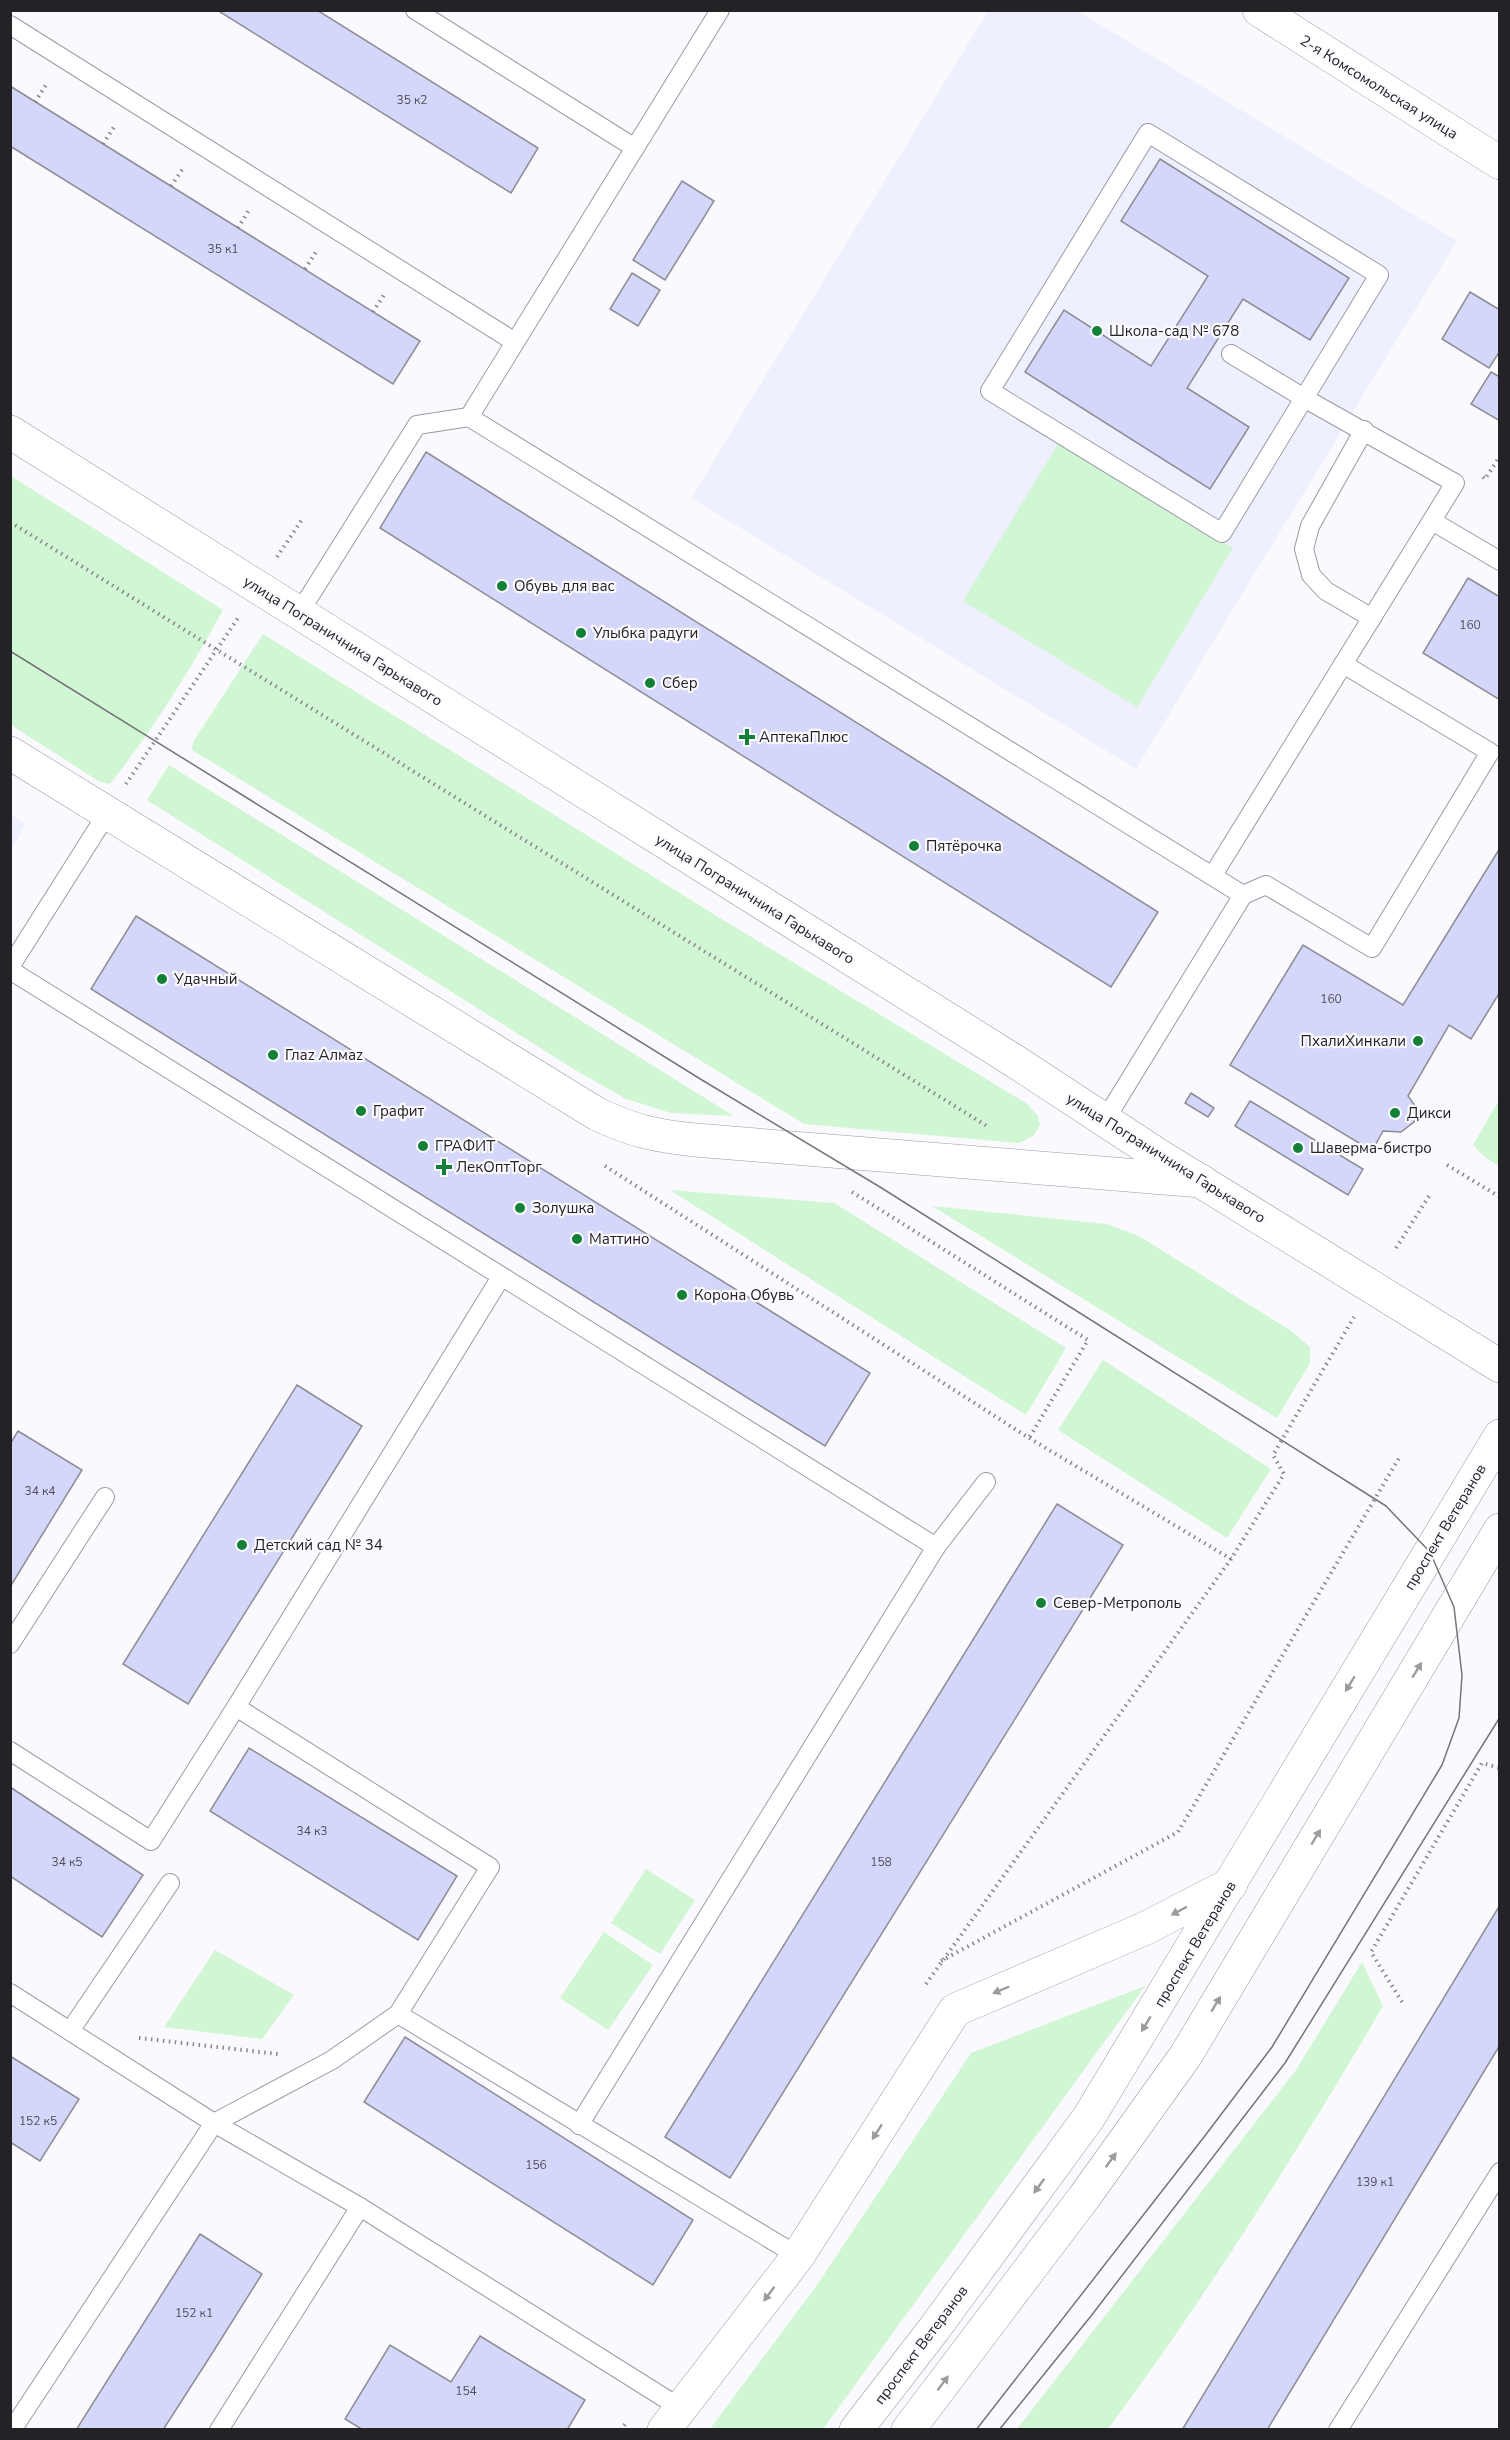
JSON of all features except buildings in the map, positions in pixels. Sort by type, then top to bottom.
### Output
[{"type":"street","name":"2-я Комсомольская улица","points":[[1259,10],[1500,163]]},
{"type":"street","name":"улица Пограничника Гарькавого","points":[[10,432],[1201,1181],[1500,1366]]},
{"type":"street","points":[[10,753],[597,1114],[641,1132],[787,1148],[1201,1181]]},
{"type":"street","name":"проспект Ветеранов","points":[[856,2430],[934,2329],[1089,2117],[1500,1436]]},
{"type":"street","points":[[908,2430],[1085,2196],[1186,2055],[1500,1530]]},
{"type":"street","points":[[673,2419],[798,2256],[955,2010],[1146,1928],[1231,1884]]},
{"type":"lane","points":[[415,10],[635,148]]},
{"type":"lane","points":[[469,417],[720,10]]},
{"type":"lane","points":[[10,25],[515,342]]},
{"type":"lane","points":[[1148,133],[1379,275],[1304,398],[1221,533],[990,391],[1148,133]]},
{"type":"lane","points":[[1213,875],[1455,483],[1231,354]]},
{"type":"lane","points":[[299,613],[417,425],[469,417],[1243,895]]},
{"type":"lane","points":[[1364,430],[1310,526],[1304,549],[1311,575],[1326,591],[1372,618]]},
{"type":"lane","points":[[1432,521],[1500,561]]},
{"type":"lane","points":[[1105,1120],[1243,895],[1266,885],[1372,948],[1490,752],[1343,664]]},
{"type":"lane","points":[[108,812],[10,968],[501,1278],[936,1547]]},
{"type":"lane","points":[[10,1751],[151,1840],[236,1707],[501,1278]]},
{"type":"lane","points":[[579,2125],[936,1547],[986,1482]]},
{"type":"lane","points":[[10,1644],[105,1497]]},
{"type":"lane","points":[[12,2430],[214,2123],[332,2060],[398,2014],[490,1867],[236,1707]]},
{"type":"lane","points":[[70,2031],[170,1883]]},
{"type":"lane","points":[[10,1993],[214,2123],[360,2207],[673,2419]]},
{"type":"lane","points":[[398,2014],[798,2256]]},
{"type":"lane","points":[[1338,2430],[1500,2172]]},
{"type":"lane","points":[[219,2430],[360,2207]]},
{"type":"path","points":[[277,558],[303,518]]},
{"type":"path","points":[[10,522],[986,1125],[992,1135]]},
{"type":"path","points":[[108,812],[238,618]]},
{"type":"path","points":[[1447,1165],[1500,1197]]},
{"type":"path","points":[[605,1166],[1029,1438],[1231,1559],[1284,1474],[1273,1455],[1356,1313]]},
{"type":"path","points":[[848,1190],[1088,1340],[1029,1438]]},
{"type":"path","points":[[1396,1248],[1429,1196]]},
{"type":"path","points":[[940,1962],[1178,1832],[1399,1458]]},
{"type":"path","points":[[1402,2002],[1371,1952],[1482,1763],[1500,1768]]},
{"type":"path","points":[[130,2037],[332,2060]]},
{"type":"shaded area","name":"Школа-сад № 678","points":[[988,11],[1078,11],[1457,241],[1136,769],[691,498]]},
{"type":"shaded area","points":[[11,815],[26,824],[11,850]]},
{"type":"green space","points":[[1059,442],[1233,548],[1137,707],[963,601]]},
{"type":"green space","points":[[11,476],[223,610],[170,699],[110,784],[100,782],[11,725]]},
{"type":"green space","points":[[263,634],[720,918],[1026,1103],[1038,1116],[1040,1125],[1033,1136],[1019,1143],[804,1124],[192,750],[193,742]]},
{"type":"green space","points":[[169,765],[734,1116],[671,1113],[626,1099],[577,1071],[147,800]]},
{"type":"green space","points":[[1499,1100],[1500,1166],[1486,1158],[1473,1145]]},
{"type":"green space","points":[[670,1190],[834,1203],[1066,1348],[1026,1415]]},
{"type":"green space","points":[[932,1206],[1107,1224],[1139,1236],[1293,1332],[1310,1347],[1310,1363],[1277,1418]]},
{"type":"green space","points":[[1103,1360],[1271,1469],[1227,1538],[1058,1430]]},
{"type":"green space","points":[[646,1869],[695,1900],[660,1954],[611,1923]]},
{"type":"green space","points":[[604,1932],[653,1965],[608,2030],[560,1998]]},
{"type":"green space","points":[[215,1950],[294,1995],[262,2039],[164,2027]]},
{"type":"green space","points":[[1362,1962],[1383,2006],[1217,2274],[1108,2429],[1017,2429],[1296,2070]]},
{"type":"green space","points":[[1145,1986],[823,2429],[710,2429],[817,2285],[971,2053]]},
{"type":"tram line","points":[[10,651],[702,1080],[880,1187],[1386,1506],[1430,1552],[1454,1607],[1462,1675],[1459,1718],[1442,1765],[1272,2047],[976,2430]]},
{"type":"tram line","points":[[999,2430],[1091,2316],[1285,2063],[1500,1717]]},
{"type":"place","name":"Школа-сад № 678","points":[[1097,331]]},
{"type":"place","name":"Обувь для вас","points":[[502,586]]},
{"type":"place","name":"Улыбка радуги","points":[[581,633]]},
{"type":"place","name":"Сбер","points":[[650,683]]},
{"type":"place","name":"АптекаПлюс","points":[[747,737]]},
{"type":"place","name":"Пятёрочка","points":[[914,846]]},
{"type":"place","name":"Удачный","points":[[162,979]]},
{"type":"place","name":"ПхалиХинкали","points":[[1418,1041]]},
{"type":"place","name":"Глаz Алмаz","points":[[273,1055]]},
{"type":"place","name":"Графит","points":[[361,1111]]},
{"type":"place","name":"Дикси","points":[[1395,1113]]},
{"type":"place","name":"ГРАФИТ","points":[[423,1146]]},
{"type":"place","name":"Шаверма-бистро","points":[[1298,1148]]},
{"type":"place","name":"ЛекОптТорг","points":[[444,1167]]},
{"type":"place","name":"Золушка","points":[[520,1208]]},
{"type":"place","name":"Маттино","points":[[577,1239]]},
{"type":"place","name":"Корона Обувь","points":[[682,1295]]},
{"type":"place","name":"Детский сад № 34","points":[[242,1545]]},
{"type":"place","name":"Север-Метрополь","points":[[1041,1603]]}]
